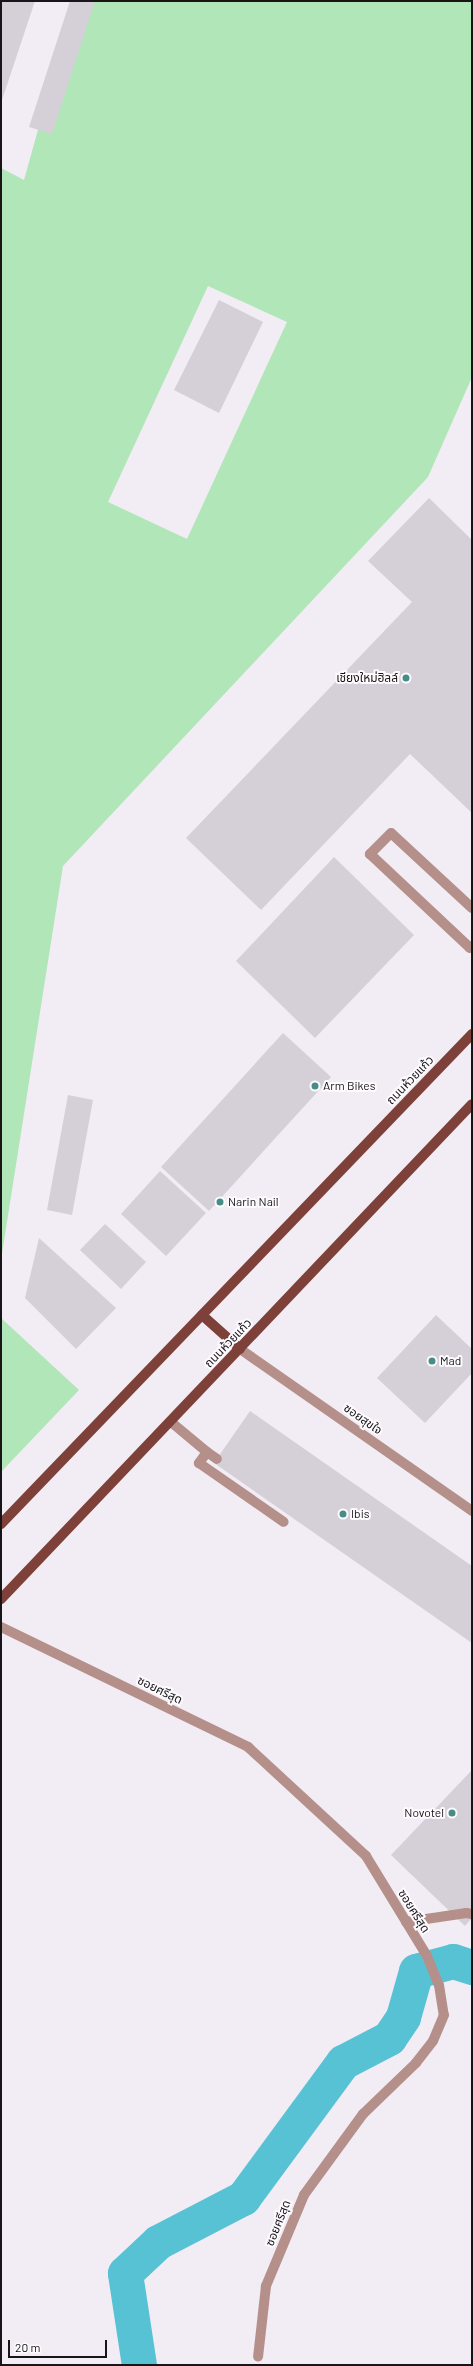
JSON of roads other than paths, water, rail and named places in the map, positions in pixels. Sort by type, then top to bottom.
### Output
[{"type":"main road","name":"ถนนห้วยแก้ว","points":[[1,1524],[472,1034]]},
{"type":"main road","name":"ถนนห้วยแก้ว","points":[[1,1599],[472,1104]]},
{"type":"main road","points":[[202,1315],[240,1349]]},
{"type":"street","points":[[471,947],[370,854],[390,833],[472,908]]},
{"type":"street","name":"ซอยสุขใจ","points":[[240,1349],[472,1511]]},
{"type":"street","points":[[171,1422],[217,1459]]},
{"type":"street","points":[[207,1452],[199,1463],[284,1522]]},
{"type":"street","name":"ซอยศรีสุด","points":[[1,1627],[248,1747],[366,1856],[427,1956],[439,1985],[444,2015],[433,2041],[416,2063],[363,2114],[304,2195],[266,2286],[258,2357]]},
{"type":"street","points":[[406,1922],[466,1912],[472,1914]]},
{"type":"waterway","points":[[139,2365],[125,2273],[158,2242],[243,2198],[343,2062],[389,2038],[403,2017],[416,1971],[453,1961],[472,1967]]},
{"type":"place","name":"เชียงใหม่ฮิลล์","points":[[406,678]]},
{"type":"place","name":"Arm Bikes","points":[[315,1086]]},
{"type":"place","name":"Narin Nail","points":[[220,1202]]},
{"type":"place","name":"Mad","points":[[432,1361]]},
{"type":"place","name":"Ibis","points":[[343,1514]]},
{"type":"place","name":"Novotel","points":[[452,1813]]}]
